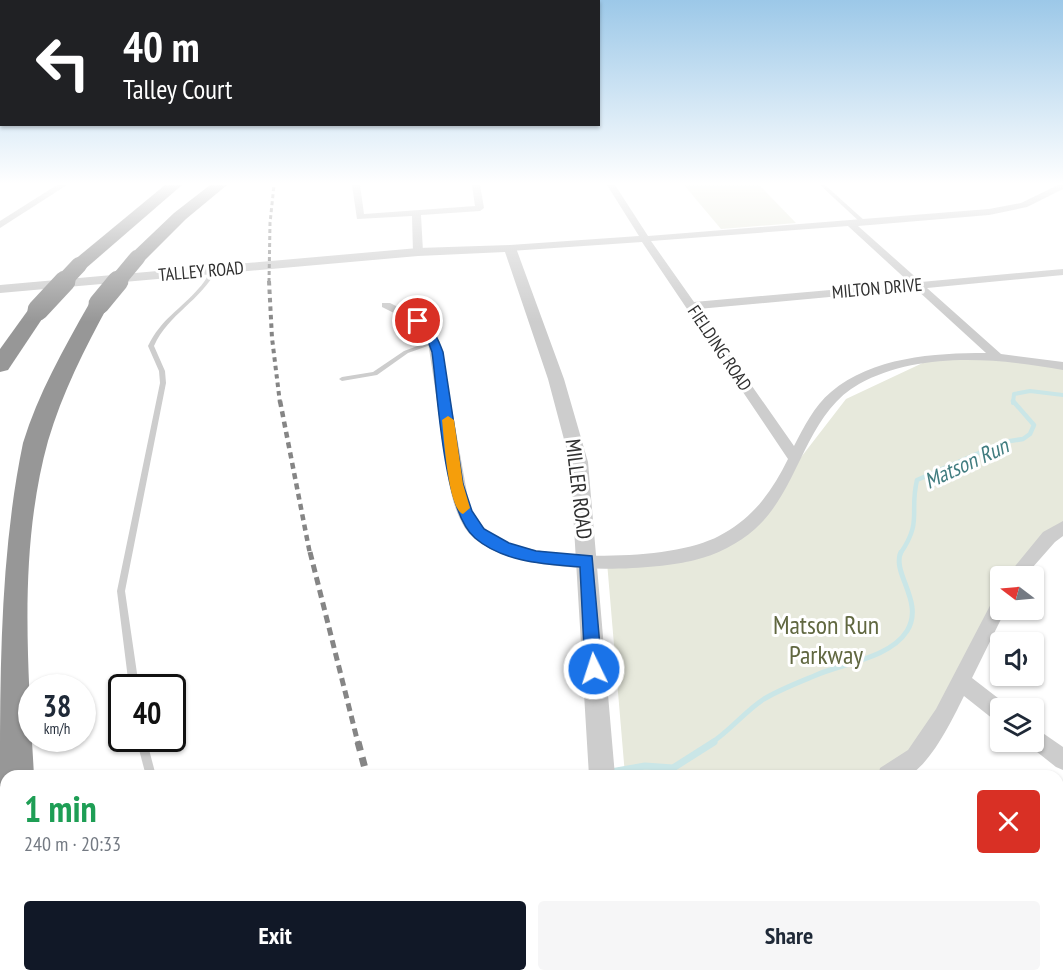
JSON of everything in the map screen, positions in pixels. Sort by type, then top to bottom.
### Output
[{"type":"highway","points":[[0,365],[38,310],[79,265],[118,231]]},
{"type":"highway","points":[[15,770],[10,623],[13,556],[30,462],[45,414],[76,345],[99,304],[137,258],[165,231]]},
{"type":"street","points":[[417,231],[418,252]]},
{"type":"street","name":"FIELDING ROAD","points":[[640,231],[795,458]]},
{"type":"street","points":[[510,248],[751,231]]},
{"type":"street","points":[[858,231],[996,356]]},
{"type":"street","name":"TALLEY ROAD","points":[[0,288],[418,252],[510,248]]},
{"type":"street","name":"MILLER ROAD","points":[[510,248],[556,379],[574,441],[582,489],[601,768]]},
{"type":"street","name":"MILTON DRIVE","points":[[691,306],[1063,272]]},
{"type":"street","points":[[386,305],[418,321],[434,342],[460,500],[471,524],[491,542],[519,554],[587,561],[673,558],[716,545],[748,526],[770,506],[788,477],[814,419],[824,404],[853,382],[917,361],[996,356],[1063,366]]},
{"type":"street","points":[[1024,566],[1049,537],[1063,527]]},
{"type":"street","points":[[897,770],[915,757],[943,716],[992,620]]},
{"type":"street","points":[[960,681],[990,704]]},
{"type":"street","points":[[1044,745],[1063,760]]},
{"type":"lane","points":[[132,674],[121,591],[164,383],[162,371],[151,346],[165,322],[204,286],[214,269]]},
{"type":"lane","points":[[342,379],[375,374],[406,352],[434,342]]},
{"type":"lane","points":[[145,752],[149,770]]},
{"type":"green space","name":"Matson Run Parkway","points":[[996,356],[1063,367],[1063,529],[1025,566],[990,566],[990,620],[960,681],[915,757],[893,770],[625,770],[607,562],[673,558],[748,526],[846,399],[929,360]]},
{"type":"waterway","name":"Matson Run","points":[[1013,401],[1014,394],[1030,391],[1063,395]]},
{"type":"waterway","name":"Matson Run","points":[[901,553],[913,525],[917,480],[1004,442],[1023,439],[1030,434],[1034,425],[1013,401]]},
{"type":"waterway","name":"Matson Run","points":[[711,743],[757,704],[770,696],[825,671],[877,654],[899,640],[907,631],[912,620],[910,599],[900,569],[901,553]]},
{"type":"waterway","name":"Matson Run","points":[[622,770],[645,766],[673,768],[714,742]]},
{"type":"railway","points":[[269,281],[270,231]]},
{"type":"railway","points":[[269,281],[272,338],[280,403]]},
{"type":"railway","points":[[280,401],[310,554]]},
{"type":"railway","points":[[310,552],[358,743]]},
{"type":"railway","points":[[358,742],[365,770]]},
{"type":"slow traffic","points":[[448,420],[457,484],[463,508]]},
{"type":"route","points":[[418,321],[425,327],[438,352],[457,484],[465,513],[479,533],[491,542],[519,554],[587,561],[594,669]]}]
